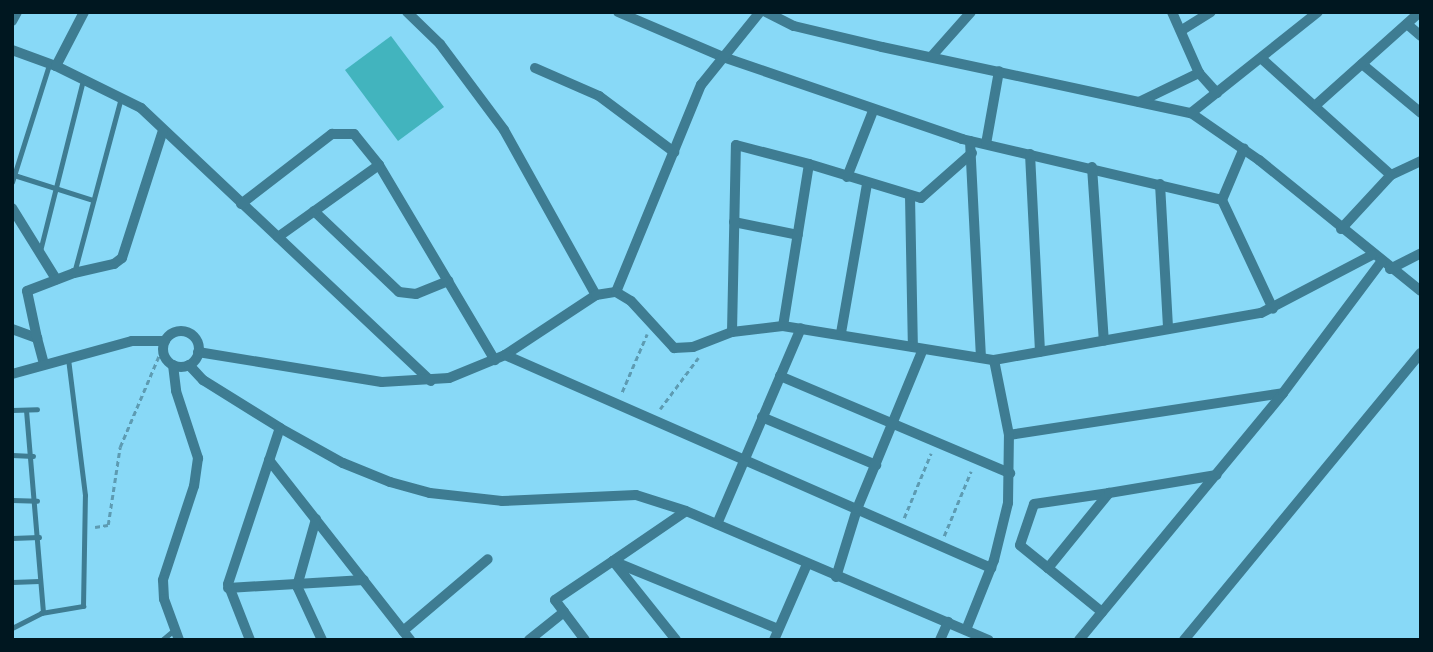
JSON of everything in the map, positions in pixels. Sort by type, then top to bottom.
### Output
[{"type":"street","points":[[12,21],[17,12]]},
{"type":"street","points":[[52,64],[84,12]]},
{"type":"street","points":[[407,12],[457,64],[504,130],[596,295]]},
{"type":"street","points":[[618,12],[723,57],[873,111],[970,141],[1092,167],[1223,200]]},
{"type":"street","points":[[616,292],[701,85],[760,12]]},
{"type":"street","points":[[766,12],[794,26],[1191,113],[1244,148],[1381,262],[1421,291]]},
{"type":"street","points":[[931,57],[971,12]]},
{"type":"street","points":[[1172,12],[1199,73],[1217,93]]},
{"type":"street","points":[[1182,30],[1211,12]]},
{"type":"street","points":[[1191,113],[1318,12]]},
{"type":"street","points":[[1317,104],[1420,12]]},
{"type":"street","points":[[1407,24],[1421,36]]},
{"type":"street","points":[[12,50],[52,64],[121,97],[163,130],[431,381]]},
{"type":"street","points":[[1262,59],[1317,104],[1391,175]]},
{"type":"street","points":[[1362,64],[1421,113]]},
{"type":"street","points":[[535,68],[599,96],[674,152]]},
{"type":"street","points":[[986,144],[999,71]]},
{"type":"street","points":[[1139,103],[1199,73]]},
{"type":"street","points":[[847,177],[873,111]]},
{"type":"street","points":[[44,364],[27,291],[74,273],[114,264],[122,258],[163,130]]},
{"type":"street","points":[[241,204],[341,131],[360,138],[448,281],[500,358],[616,405],[992,568]]},
{"type":"street","points":[[970,141],[981,358]]},
{"type":"street","points":[[732,332],[737,145],[809,164],[909,196],[925,197],[972,153]]},
{"type":"street","points":[[1244,148],[1223,200],[1273,309]]},
{"type":"street","points":[[1031,154],[1040,352]]},
{"type":"street","points":[[1341,229],[1391,175],[1421,161]]},
{"type":"street","points":[[783,326],[809,164]]},
{"type":"street","points":[[278,237],[379,165]]},
{"type":"street","points":[[1092,167],[1104,341]]},
{"type":"street","points":[[841,333],[867,184]]},
{"type":"street","points":[[1160,184],[1168,329]]},
{"type":"street","points":[[836,577],[857,509],[892,424],[918,348],[909,196]]},
{"type":"street","points":[[12,208],[55,279]]},
{"type":"street","points":[[314,211],[399,292],[416,294],[448,281]]},
{"type":"street","points":[[734,222],[798,235]]},
{"type":"street","points":[[616,292],[674,348],[732,332],[783,326],[841,333],[994,360],[1273,309],[1381,262],[1421,253]]},
{"type":"street","points":[[1079,640],[1283,393],[1381,262]]},
{"type":"street","points":[[198,352],[348,378],[431,381],[467,374],[500,358],[596,295],[616,292]]},
{"type":"street","points":[[717,524],[801,328]]},
{"type":"street","points":[[12,329],[37,338]]},
{"type":"street","points":[[12,374],[138,340],[164,344],[183,331],[197,341],[198,352],[189,365]]},
{"type":"street","points":[[164,344],[173,365],[198,465],[163,580],[177,635]]},
{"type":"street","points":[[1184,640],[1421,352]]},
{"type":"street","points":[[967,630],[992,568],[1006,514],[1010,473],[1009,435],[994,360]]},
{"type":"street","points":[[173,365],[189,365],[203,380],[280,429],[368,474],[430,493],[502,502],[636,495],[686,511],[807,565],[989,640]]},
{"type":"street","points":[[780,376],[1010,473]]},
{"type":"street","points":[[1009,435],[1283,393]]},
{"type":"street","points":[[762,417],[876,465]]},
{"type":"street","points":[[250,640],[228,588],[280,429]]},
{"type":"street","points":[[269,460],[407,635],[488,559]]},
{"type":"street","points":[[1102,612],[1020,545],[1034,504],[1217,475]]},
{"type":"street","points":[[1048,568],[1109,493]]},
{"type":"street","points":[[585,640],[555,600],[686,511]]},
{"type":"street","points":[[316,520],[297,586],[322,640]]},
{"type":"street","points":[[613,561],[776,635],[807,565]]},
{"type":"street","points":[[613,561],[676,640]]},
{"type":"street","points":[[228,588],[364,580]]},
{"type":"street","points":[[529,640],[564,612]]},
{"type":"street","points":[[940,640],[948,622]]},
{"type":"lane","points":[[12,182],[52,64]]},
{"type":"lane","points":[[39,254],[84,79]]},
{"type":"lane","points":[[74,273],[121,97]]},
{"type":"lane","points":[[14,175],[93,200]]},
{"type":"lane","points":[[12,628],[43,612],[83,606],[85,528],[68,358]]},
{"type":"lane","points":[[12,410],[37,410]]},
{"type":"lane","points":[[26,410],[37,501],[39,581],[43,612]]},
{"type":"lane","points":[[12,455],[33,456]]},
{"type":"lane","points":[[12,500],[37,501]]},
{"type":"lane","points":[[12,538],[39,537]]},
{"type":"lane","points":[[12,582],[39,581]]},
{"type":"lane","points":[[162,640],[177,635]]},
{"type":"path","points":[[616,405],[651,324]]},
{"type":"path","points":[[653,421],[714,339]]},
{"type":"path","points":[[85,528],[108,525],[120,447],[164,344]]},
{"type":"path","points":[[900,528],[935,442]]},
{"type":"path","points":[[940,545],[976,459]]},
{"type":"building","points":[[391,36],[444,107],[398,141],[345,70]]}]
